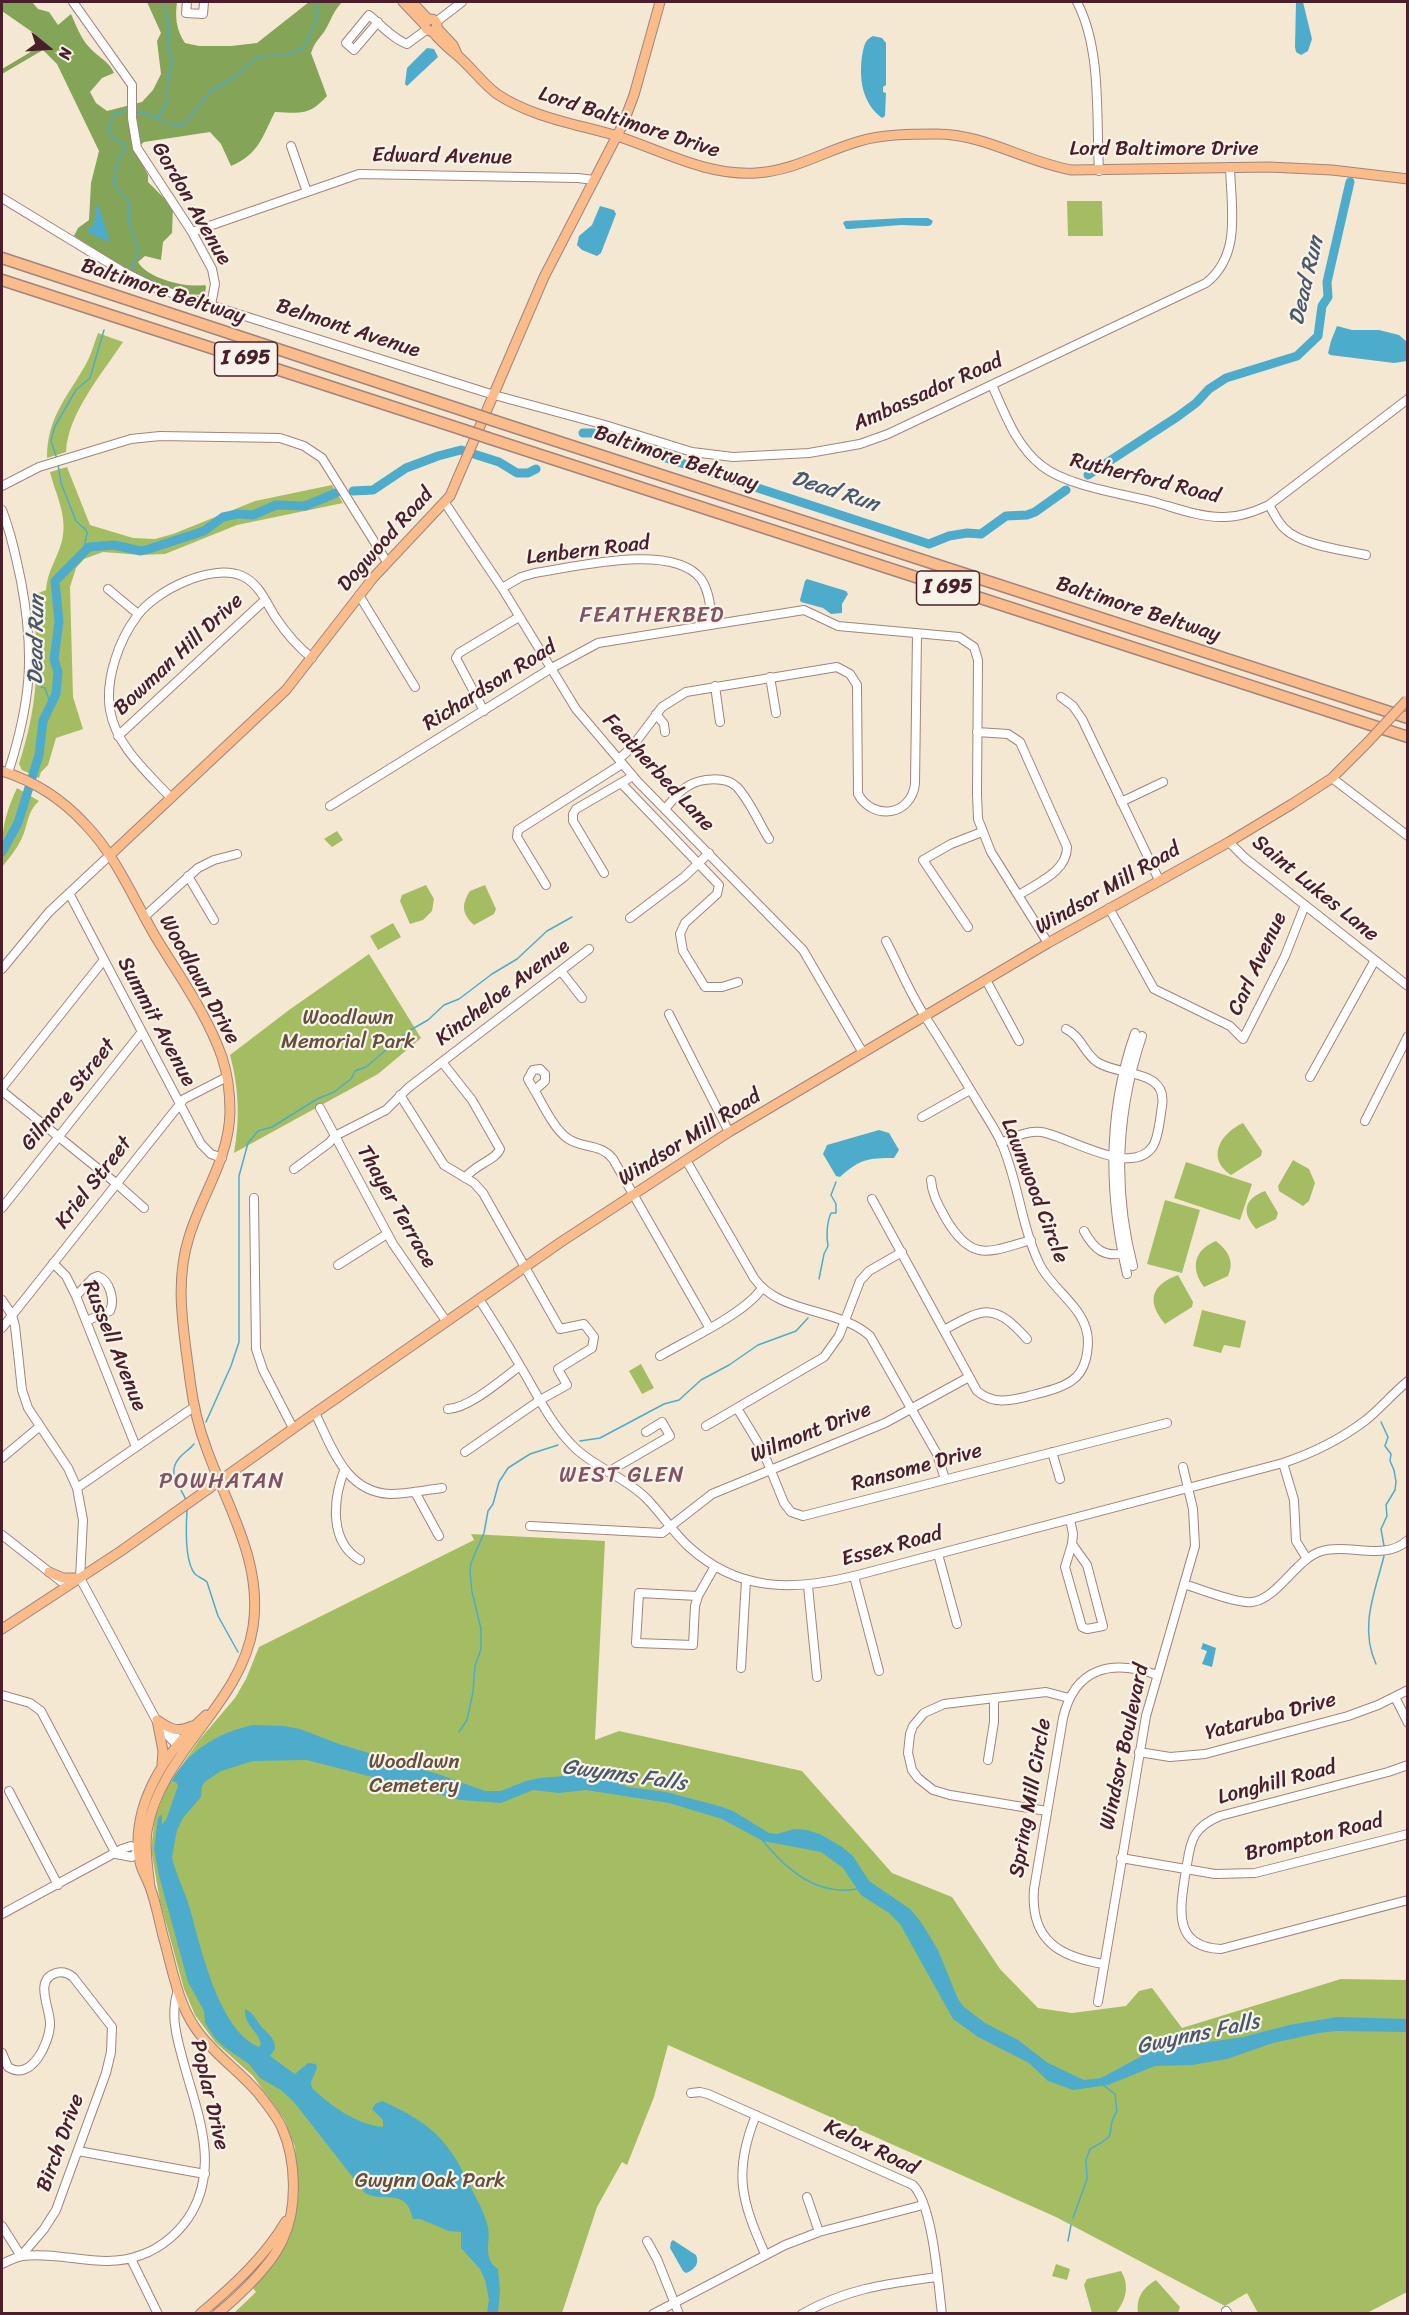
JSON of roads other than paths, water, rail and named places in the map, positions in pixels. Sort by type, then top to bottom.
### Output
[{"type":"highway","name":"Baltimore Beltway","points":[[2,258],[1407,718]]},
{"type":"highway","name":"Baltimore Beltway","points":[[2,281],[1407,737]]},
{"type":"main road","name":"Lord Baltimore Drive","points":[[403,2],[453,45],[458,56],[496,93],[518,106],[706,168],[739,173],[791,168],[874,137],[921,134],[968,137],[993,144],[1043,164],[1072,170],[1230,167],[1332,170],[1407,179]]},
{"type":"main road","name":"Lord Baltimore Drive","points":[[412,2],[431,26]]},
{"type":"main road","name":"Dogwood Road","points":[[110,855],[273,704],[312,658],[359,594],[387,562],[446,503],[544,277],[617,137],[634,95],[660,2]]},
{"type":"main road","name":"Windsor Mill Road","points":[[2,1629],[80,1578],[446,1321],[729,1131],[1048,943],[1229,842],[1332,778],[1407,700]]},
{"type":"main road","name":"Woodlawn Drive","points":[[5,772],[50,794],[74,812],[110,855],[214,1038],[227,1077],[230,1115],[222,1158],[188,1239],[181,1274],[181,1305],[194,1407],[205,1446],[241,1532],[252,1566],[255,1608],[251,1638],[235,1680],[182,1746]]},
{"type":"main road","points":[[49,1572],[63,1578],[80,1578]]},
{"type":"main road","name":"Woodlawn Drive","points":[[182,1746],[194,1725],[214,1707]]},
{"type":"main road","points":[[157,1720],[173,1730],[184,1730],[194,1725]]},
{"type":"main road","points":[[157,1720],[163,1751],[161,1768],[142,1814],[139,1836],[142,1867],[150,1887],[178,1990],[189,2018],[201,2036],[248,2081],[281,2126],[287,2140],[292,2165],[290,2214],[243,2282],[217,2313]]},
{"type":"main road","points":[[161,1768],[182,1746]]},
{"type":"main road","points":[[142,1849],[157,1798],[182,1746]]},
{"type":"main road","points":[[200,2313],[243,2282]]},
{"type":"street","name":"Gordon Avenue","points":[[73,2],[132,85],[132,111],[137,148],[192,232],[214,274],[211,305]]},
{"type":"street","points":[[187,2],[186,13],[203,14],[204,2]]},
{"type":"street","points":[[1077,2],[1088,31],[1094,62],[1099,171]]},
{"type":"street","points":[[378,22],[354,50],[346,43],[369,15],[378,22],[401,42],[407,44],[456,3]]},
{"type":"street","points":[[291,146],[307,192]]},
{"type":"street","name":"Ambassador Road","points":[[494,395],[605,425],[692,452],[724,457],[812,453],[860,444],[888,434],[992,386],[1193,290],[1215,276],[1225,263],[1232,240],[1230,167]]},
{"type":"street","name":"Edward Avenue","points":[[192,232],[349,177],[369,173],[594,180]]},
{"type":"street","name":"Belmont Avenue","points":[[2,198],[139,280],[494,395]]},
{"type":"street","name":"Rutherford Road","points":[[992,386],[1015,435],[1026,451],[1042,467],[1064,478],[1212,517],[1237,516],[1269,505],[1407,399]]},
{"type":"street","points":[[2,486],[29,471],[58,461],[118,442],[146,437],[280,438],[296,442],[313,451],[331,470],[387,562]]},
{"type":"street","name":"Featherbed Lane","points":[[446,503],[502,588],[576,709],[633,776],[803,950],[862,1053]]},
{"type":"street","points":[[1269,505],[1281,525],[1292,535],[1366,555]]},
{"type":"street","points":[[2,510],[23,592],[30,657],[26,709],[5,772]]},
{"type":"street","name":"Lenbern Road","points":[[502,588],[521,577],[535,573],[638,559],[658,559],[679,564],[700,579],[708,596],[712,624]]},
{"type":"street","points":[[171,798],[131,754],[118,736],[109,708],[109,687],[114,666],[124,639],[138,614],[176,586],[195,578],[218,572],[236,574],[250,581],[282,627],[312,658]]},
{"type":"street","points":[[108,590],[138,614]]},
{"type":"street","points":[[359,594],[415,687]]},
{"type":"street","name":"Bowman Hill Drive","points":[[118,736],[265,600]]},
{"type":"street","name":"Richardson Road","points":[[330,806],[550,669],[598,643],[804,610],[838,626],[959,637],[974,647],[978,660],[977,732]]},
{"type":"street","points":[[484,711],[456,657],[519,617]]},
{"type":"street","points":[[546,885],[517,837],[518,831],[621,762],[656,714],[677,696],[695,689],[837,667],[850,674],[858,692],[858,794],[866,805],[872,808],[900,809],[911,798],[915,784],[917,634]]},
{"type":"street","points":[[770,677],[776,713]]},
{"type":"street","points":[[715,686],[720,722]]},
{"type":"street","points":[[1061,697],[1073,706],[1082,719],[1159,880]]},
{"type":"street","points":[[656,714],[664,724],[665,732]]},
{"type":"street","points":[[1019,895],[1061,867],[1066,857],[1067,846],[1020,742],[1008,734],[977,732],[977,808],[982,832],[991,852],[1048,943]]},
{"type":"street","points":[[604,873],[573,821],[573,814],[576,809],[633,776]]},
{"type":"street","points":[[1332,778],[1407,836]]},
{"type":"street","points":[[665,809],[688,786],[701,781],[722,780],[738,788],[769,839]]},
{"type":"street","points":[[1121,802],[1163,782]]},
{"type":"street","points":[[622,783],[717,882],[718,891],[685,923],[680,934],[680,944],[705,987],[716,988],[738,982]]},
{"type":"street","points":[[968,927],[923,861],[951,844],[982,832]]},
{"type":"street","name":"Saint Lukes Lane","points":[[1229,842],[1407,986]]},
{"type":"street","points":[[630,918],[709,853]]},
{"type":"street","points":[[144,916],[205,863],[237,854]]},
{"type":"street","name":"Dogwood Road","points":[[2,969],[37,925],[110,855]]},
{"type":"street","points":[[188,876],[214,920]]},
{"type":"street","name":"Summit Avenue","points":[[69,894],[201,1144],[212,1154],[222,1158]]},
{"type":"street","name":"Carl Avenue","points":[[1109,908],[1154,989],[1230,1026],[1243,1039],[1285,956],[1305,905]]},
{"type":"street","name":"Lawnwood Circle","points":[[872,1199],[977,1391],[986,1398],[1005,1401],[1069,1385],[1075,1380],[1082,1369],[1088,1341],[1085,1324],[1073,1306],[1043,1272],[1001,1143],[924,1015],[886,941]]},
{"type":"street","name":"Kincheloe Avenue","points":[[294,1169],[335,1136],[386,1110],[400,1095],[589,949]]},
{"type":"street","points":[[1310,1077],[1375,960]]},
{"type":"street","points":[[103,961],[2,1090],[144,1208]]},
{"type":"street","points":[[561,971],[582,999]]},
{"type":"street","points":[[986,981],[1019,1041]]},
{"type":"street","points":[[669,1014],[729,1131]]},
{"type":"street","points":[[1001,1143],[1027,1133],[1041,1132],[1088,1150],[1116,1156],[1137,1157],[1151,1149],[1156,1139],[1162,1102],[1161,1091],[1154,1081],[1097,1062],[1076,1035],[1066,1029]]},
{"type":"street","name":"Gilmore Street","points":[[2,1208],[141,1033]]},
{"type":"street","points":[[1127,1274],[1126,1252],[1113,1196],[1116,1114],[1138,1034]]},
{"type":"street","points":[[1365,1121],[1407,1036]]},
{"type":"street","points":[[442,1062],[472,1100],[500,1149],[498,1154],[473,1168],[465,1179]]},
{"type":"street","name":"Kriel Street","points":[[2,1328],[184,1099],[227,1077]]},
{"type":"street","points":[[535,1090],[563,1135],[574,1143],[603,1149],[609,1154],[709,1327]]},
{"type":"street","points":[[922,1117],[970,1090]]},
{"type":"street","points":[[400,1095],[444,1166],[474,1183],[483,1193],[560,1329],[584,1324],[594,1337],[592,1348],[558,1369],[567,1385],[540,1400],[465,1452]]},
{"type":"street","name":"Thayer Terrace","points":[[320,1108],[387,1234],[446,1321]]},
{"type":"street","points":[[686,1160],[762,1288],[782,1300],[859,1328],[870,1336],[937,1454],[945,1479]]},
{"type":"street","points":[[931,1180],[935,1199],[956,1235],[964,1244],[976,1250],[989,1251],[1031,1240]]},
{"type":"street","points":[[254,1198],[256,1349],[263,1370],[293,1428]]},
{"type":"street","points":[[1084,1231],[1094,1247],[1103,1254],[1126,1252]]},
{"type":"street","points":[[338,1265],[387,1234]]},
{"type":"street","points":[[706,1426],[824,1357],[835,1344],[857,1287],[864,1276],[902,1252]]},
{"type":"street","points":[[1126,1252],[1133,1266]]},
{"type":"street","name":"Russell Avenue","points":[[53,1263],[66,1276],[76,1296],[136,1447]]},
{"type":"street","points":[[76,1296],[93,1278],[98,1276],[105,1280],[113,1300],[110,1311],[86,1321]]},
{"type":"street","points":[[660,1356],[745,1306],[757,1296],[762,1288]]},
{"type":"street","name":"Essex Road","points":[[479,1299],[540,1400],[561,1432],[575,1448],[645,1496],[689,1547],[715,1566],[746,1580],[783,1586],[808,1586],[855,1576],[1283,1463],[1320,1449],[1353,1429],[1407,1381]]},
{"type":"street","points":[[2,1300],[12,1315],[18,1337],[25,1401],[39,1427],[68,1468],[77,1488],[83,1520],[80,1578],[165,1734],[182,1746]]},
{"type":"street","points":[[944,1330],[974,1314],[987,1312],[1007,1318],[1027,1339]]},
{"type":"street","points":[[448,1409],[467,1403],[520,1366]]},
{"type":"street","name":"Wilmont Drive","points":[[670,1526],[712,1494],[885,1423],[969,1377]]},
{"type":"street","points":[[77,1488],[194,1407]]},
{"type":"street","name":"Ransome Drive","points":[[737,1408],[763,1451],[787,1508],[802,1516],[1167,1423]]},
{"type":"street","points":[[315,1413],[344,1471],[361,1485],[388,1494],[442,1488]]},
{"type":"street","points":[[608,1472],[670,1436],[662,1422],[646,1432]]},
{"type":"street","points":[[2,1458],[39,1427]]},
{"type":"street","points":[[1052,1452],[1060,1479]]},
{"type":"street","points":[[1283,1463],[1294,1500],[1296,1541],[1307,1559]]},
{"type":"street","name":"Windsor Boulevard","points":[[1098,2002],[1148,1704],[1195,1546],[1193,1509],[1183,1467]]},
{"type":"street","points":[[344,1471],[338,1490],[336,1521],[345,1545],[360,1560]]},
{"type":"street","points":[[415,1492],[439,1536]]},
{"type":"street","points":[[1070,1519],[1072,1544],[1065,1567],[1082,1627],[1087,1629],[1103,1626],[1087,1565],[1072,1544]]},
{"type":"street","points":[[530,1527],[658,1533],[670,1526]]},
{"type":"street","points":[[2,1535],[67,1587]]},
{"type":"street","points":[[1184,1584],[1240,1601],[1252,1602],[1266,1596],[1307,1559],[1321,1551],[1329,1549],[1391,1550],[1407,1540]]},
{"type":"street","points":[[938,1554],[957,1624]]},
{"type":"street","points":[[698,1596],[639,1593],[636,1643],[693,1646],[695,1606],[715,1566]]},
{"type":"street","points":[[855,1576],[879,1671]]},
{"type":"street","points":[[741,1668],[746,1580]]},
{"type":"street","points":[[808,1586],[817,1677]]},
{"type":"street","name":"Spring Mill Circle","points":[[1104,1964],[1075,1958],[1058,1950],[1044,1935],[1035,1916],[1034,1889],[1063,1718],[1069,1698],[1090,1676],[1110,1668],[1130,1667],[1157,1675]]},
{"type":"street","name":"Yataruba Drive","points":[[1139,1752],[1181,1757],[1205,1754],[1348,1716],[1407,1690]]},
{"type":"street","points":[[1047,1811],[941,1793],[926,1785],[912,1770],[908,1753],[910,1734],[913,1726],[924,1713],[944,1704],[1046,1692],[1069,1698]]},
{"type":"street","points":[[2,1695],[30,1703],[41,1711],[116,1854]]},
{"type":"street","points":[[1395,1697],[1407,1723]]},
{"type":"street","points":[[988,1761],[994,1722],[994,1698]]},
{"type":"street","name":"Longhill Road","points":[[1407,1765],[1205,1823],[1195,1835],[1189,1850],[1180,1906],[1182,1925],[1194,1940],[1214,1948],[1227,1948],[1407,1900]]},
{"type":"street","points":[[9,1791],[58,1885]]},
{"type":"street","name":"Brompton Road","points":[[1121,1858],[1227,1875],[1256,1873],[1407,1834]]},
{"type":"street","points":[[2,1914],[131,1846],[142,1849]]},
{"type":"street","name":"Birch Drive","points":[[2,2054],[8,2067],[17,2071],[27,2069],[34,2062],[50,2028],[44,1994],[45,1983],[48,1978],[57,1973],[65,1972],[73,1977],[109,2023],[113,2032],[106,2073],[56,2210],[44,2229],[21,2256]]},
{"type":"street","name":"Poplar Drive","points":[[2,2264],[21,2256],[73,2257],[106,2261],[131,2259],[155,2249],[184,2224],[200,2196],[206,2157],[204,2140],[174,2020],[173,2006],[178,1990]]},
{"type":"street","name":"Kelox Road","points":[[691,2093],[708,2094],[908,2182],[917,2189],[931,2235],[942,2313]]},
{"type":"street","points":[[756,2115],[744,2148],[741,2178],[749,2215],[765,2254]]},
{"type":"street","points":[[78,2151],[205,2174]]},
{"type":"street","points":[[807,2197],[819,2232]]},
{"type":"street","points":[[653,2313],[765,2254],[819,2232],[923,2205]]},
{"type":"street","points":[[2,2226],[21,2256]]},
{"type":"street","points":[[647,2241],[679,2313]]},
{"type":"street","points":[[131,2259],[158,2313]]},
{"type":"street","points":[[804,2313],[832,2298],[857,2290],[937,2277]]},
{"type":"water","points":[[1296,2],[1303,2],[1312,39],[1308,51],[1301,55],[1296,52],[1295,47]]},
{"type":"water","points":[[873,36],[882,38],[886,43],[886,85],[883,87],[883,92],[886,93],[885,116],[882,118],[866,98],[862,82],[861,65],[864,47]]},
{"type":"water","points":[[427,48],[434,49],[438,57],[407,86],[405,84],[407,68]]},
{"type":"water","points":[[96,206],[99,207],[108,242],[87,232],[94,224]]},
{"type":"water","points":[[600,206],[614,210],[616,214],[601,253],[597,256],[582,250],[577,245],[579,236],[592,225]]},
{"type":"water","points":[[928,218],[933,221],[928,226],[901,225],[850,229],[846,229],[843,223],[845,221]]},
{"type":"water","points":[[1337,326],[1352,330],[1379,330],[1399,335],[1407,342],[1407,361],[1394,363],[1330,355],[1328,353]]},
{"type":"water","points":[[807,579],[846,591],[848,594],[842,604],[842,613],[831,614],[823,608],[801,602]]},
{"type":"water","points":[[879,1130],[889,1133],[899,1150],[894,1158],[865,1161],[853,1166],[840,1177],[836,1176],[823,1154],[827,1145]]},
{"type":"water","points":[[1203,1643],[1216,1648],[1212,1667],[1202,1664],[1207,1651],[1201,1649]]},
{"type":"water","points":[[253,1725],[300,1729],[339,1744],[485,1791],[501,1791],[540,1778],[576,1775],[611,1780],[628,1787],[666,1792],[719,1806],[733,1811],[769,1833],[777,1834],[794,1829],[820,1834],[853,1856],[869,1881],[910,1909],[921,1922],[938,1950],[958,1999],[964,2007],[985,2023],[1018,2040],[1048,2063],[1084,2080],[1101,2078],[1153,2050],[1243,2037],[1289,2025],[1337,2017],[1407,2019],[1407,2032],[1336,2031],[1319,2033],[1273,2043],[1227,2059],[1192,2065],[1155,2066],[1108,2085],[1073,2090],[1048,2081],[1029,2063],[978,2037],[953,2019],[900,1924],[889,1913],[861,1895],[843,1868],[821,1852],[763,1841],[722,1819],[669,1803],[586,1790],[559,1793],[533,1790],[501,1803],[460,1800],[307,1760],[253,1761],[221,1771],[206,1781],[202,1786],[201,1797],[183,1818],[177,1830],[172,1857],[188,1902],[206,1966],[222,2007],[245,2038],[259,2047],[261,2044],[247,2020],[245,2009],[251,2013],[274,2042],[275,2049],[270,2056],[295,2074],[308,2063],[316,2064],[317,2068],[311,2082],[312,2088],[344,2113],[363,2122],[383,2127],[383,2120],[372,2109],[375,2104],[382,2101],[413,2117],[437,2135],[446,2145],[463,2171],[488,2227],[488,2250],[490,2260],[498,2269],[500,2290],[498,2313],[487,2313],[489,2299],[485,2280],[480,2269],[461,2248],[461,2232],[449,2231],[420,2219],[413,2219],[410,2209],[400,2199],[365,2193],[294,2102],[281,2090],[260,2078],[249,2064],[224,2047],[214,2037],[205,2023],[204,2011],[188,1982],[159,1876],[154,1849],[158,1818],[162,1814],[162,1824],[166,1820],[178,1786],[172,1781],[187,1760],[217,1738]]},
{"type":"water","points":[[673,2240],[696,2255],[697,2264],[689,2272],[683,2271],[670,2248]]},
{"type":"waterway","points":[[158,117],[168,101],[168,80],[173,60],[168,47],[169,26],[165,2]]},
{"type":"waterway","points":[[136,111],[172,124],[184,124],[211,91],[236,76],[259,56],[287,55],[303,48],[316,22],[316,9],[319,2]]},
{"type":"waterway","points":[[128,111],[114,113],[108,130],[112,137],[125,145],[125,150],[118,160],[114,182],[117,189],[128,200],[129,225],[139,249],[132,269]]},
{"type":"waterway","name":"Dead Run","points":[[1088,475],[1177,417],[1196,403],[1209,389],[1226,378],[1297,356],[1318,336],[1322,306],[1328,297],[1327,282],[1350,182]]},
{"type":"waterway","points":[[57,459],[51,441],[55,426],[76,390],[90,378],[104,330]]},
{"type":"waterway","name":"Dead Run","points":[[583,433],[593,433],[929,544],[949,536],[967,533],[981,534],[1006,516],[1027,515],[1035,512],[1066,490]]},
{"type":"waterway","name":"Dead Run","points":[[353,491],[373,490],[406,468],[461,450],[499,462],[517,473],[528,473],[536,469]]},
{"type":"waterway","points":[[58,464],[61,483],[76,521],[87,533],[83,553]]},
{"type":"waterway","name":"Dead Run","points":[[2,852],[18,823],[39,755],[43,721],[56,694],[58,672],[54,659],[59,622],[55,581],[89,547],[114,545],[141,551],[204,531],[223,517],[238,514],[253,515],[276,505],[305,506],[336,493]]},
{"type":"waterway","points":[[41,687],[45,688],[51,705]]},
{"type":"waterway","points":[[206,1422],[239,1342],[239,1176],[248,1143],[258,1131],[272,1127],[317,1099],[334,1092],[351,1079],[355,1071],[366,1067],[407,1032],[428,1020],[444,1005],[459,999],[492,974],[517,959],[547,931],[572,917]]},
{"type":"waterway","points":[[819,1279],[828,1246],[827,1234],[831,1213],[836,1213],[836,1204],[831,1195],[836,1182]]},
{"type":"waterway","points":[[580,1441],[600,1438],[664,1404],[679,1400],[701,1380],[729,1365],[758,1345],[796,1331],[808,1318]]},
{"type":"waterway","points":[[1381,1422],[1388,1437],[1385,1446],[1391,1454],[1390,1461],[1396,1482],[1395,1490],[1386,1505],[1387,1516],[1381,1529],[1384,1546]]},
{"type":"waterway","points":[[186,1500],[175,1478],[174,1468],[180,1457],[194,1444]]},
{"type":"waterway","points":[[459,1732],[467,1720],[473,1692],[475,1666],[481,1649],[481,1629],[472,1592],[470,1571],[471,1563],[484,1533],[488,1511],[493,1504],[499,1482],[508,1468],[530,1454],[558,1445]]},
{"type":"waterway","points":[[187,1510],[186,1543],[191,1568],[195,1574],[207,1582],[218,1616],[238,1652]]},
{"type":"waterway","points":[[1376,1664],[1371,1650],[1369,1623],[1373,1596],[1384,1556]]},
{"type":"waterway","points":[[763,1841],[792,1871],[816,1885],[828,1889],[857,1889]]},
{"type":"waterway","points":[[1073,2218],[1087,2179],[1086,2160],[1090,2149],[1110,2136],[1111,2124],[1117,2111],[1115,2094],[1103,2085]]},
{"type":"waterway","points":[[1068,2241],[1071,2225]]},
{"type":"district","name":"FEATHERBED","points":[[652,616]]},
{"type":"district","name":"WEST GLEN","points":[[622,1476]]},
{"type":"district","name":"POWHATAN","points":[[222,1482]]},
{"type":"park label","name":"Woodlawn Memorial Park","points":[[348,1031]]},
{"type":"park label","name":"Woodlawn Cemetery","points":[[414,1775]]},
{"type":"park label","name":"Gwynn Oak Park","points":[[430,2182]]},
{"type":"water label","name":"Gwynns Falls","points":[[624,1776]]},
{"type":"water label","name":"Gwynns Falls","points":[[1198,2035]]}]
